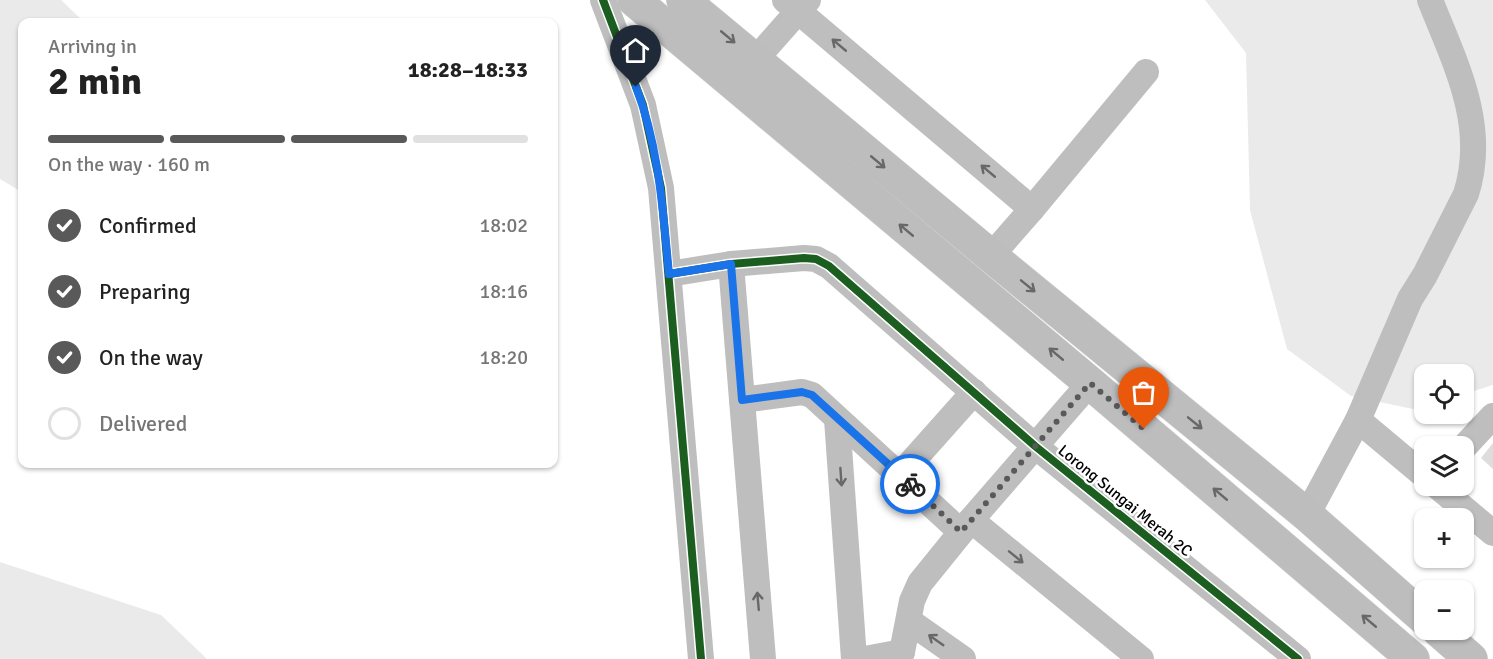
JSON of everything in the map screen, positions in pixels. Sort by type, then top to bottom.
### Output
[{"type":"main road","points":[[634,0],[1090,383],[1413,659]]},
{"type":"main road","points":[[683,0],[1307,515],[1414,609]]},
{"type":"main road","points":[[1449,640],[1471,659]]},
{"type":"street","points":[[603,0],[643,105],[661,189],[701,659]]},
{"type":"street","points":[[1307,515],[1358,420],[1404,311],[1425,275],[1470,183],[1474,154],[1471,109],[1430,0]]},
{"type":"street","points":[[755,60],[797,4],[1032,209]]},
{"type":"street","points":[[991,256],[1146,72]]},
{"type":"street","name":"Lorong Sungai Merah 2C","points":[[731,264],[804,258],[816,259],[829,266],[1035,446],[1298,659]]},
{"type":"street","points":[[669,274],[731,264],[763,659]]},
{"type":"street","points":[[865,659],[901,656],[912,601],[920,583],[966,526],[1090,383]]},
{"type":"street","points":[[742,400],[802,392],[812,395],[900,475],[1141,659]]},
{"type":"street","points":[[900,475],[974,392]]},
{"type":"street","points":[[1474,436],[1493,416]]},
{"type":"street","points":[[837,419],[854,659]]},
{"type":"street","points":[[1358,420],[1414,467]]},
{"type":"street","points":[[1449,496],[1493,533]]},
{"type":"street","points":[[909,621],[963,659]]},
{"type":"shaded area","points":[[0,0],[61,0],[80,18],[18,18],[18,190],[0,179]]},
{"type":"shaded area","points":[[1205,0],[1493,0],[1493,385],[1474,391],[1474,364],[1414,364],[1413,409],[1351,396],[1287,349],[1250,210],[1246,53]]},
{"type":"shaded area","points":[[0,562],[161,615],[207,659],[0,659]]},
{"type":"building","points":[[1493,443],[1493,469],[1481,458]]},
{"type":"cycle path","points":[[603,0],[643,105],[661,188],[701,659]]},
{"type":"cycle path","points":[[669,274],[731,264],[804,258],[816,259],[829,266],[1035,446],[1298,659]]},
{"type":"way so far","points":[[910,484],[961,532],[1090,383],[1144,429]]},
{"type":"route","points":[[636,87],[643,105],[661,189],[669,274],[731,264],[742,400],[802,392],[812,395],[910,484]]}]
